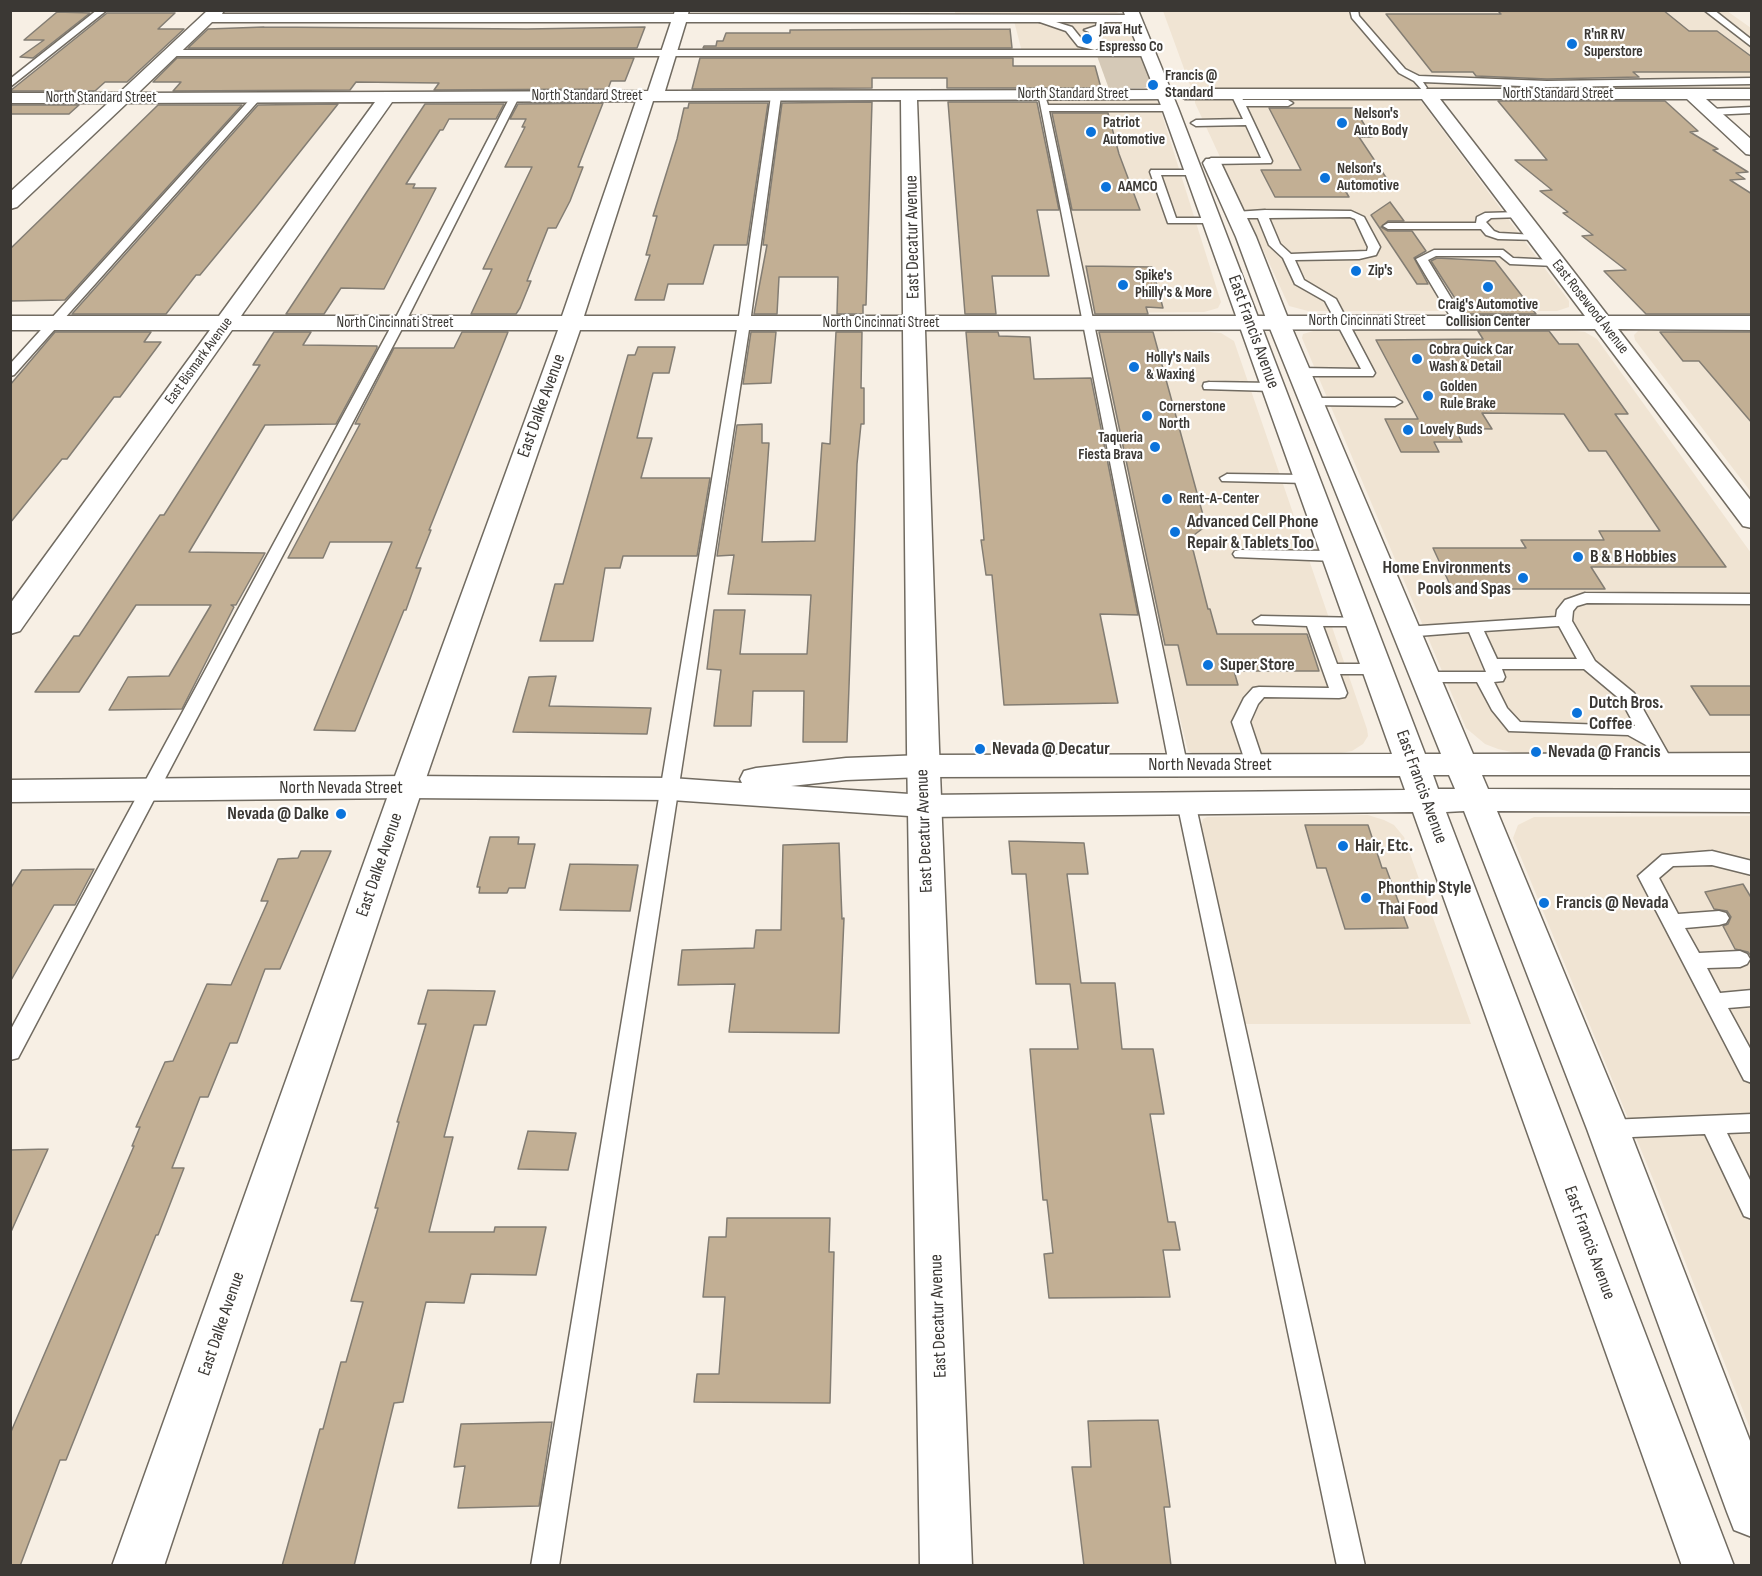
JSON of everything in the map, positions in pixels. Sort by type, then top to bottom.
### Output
[{"type":"street","points":[[11,202],[213,14],[1037,18],[1120,27]]},
{"type":"street","name":"East Dalke Avenue","points":[[138,1566],[407,787],[650,96],[681,15]]},
{"type":"street","name":"East Francis Avenue","points":[[1120,27],[1179,100],[1202,167],[1241,228],[1263,322],[1286,379],[1307,479],[1708,1566]]},
{"type":"street","name":"North Standard Street","points":[[10,98],[909,96],[1042,101],[1129,101],[1238,98],[1422,87],[1752,94]]},
{"type":"street","name":"East Rosewood Avenue","points":[[1422,87],[1752,520]]},
{"type":"street","points":[[1691,94],[1752,150]]},
{"type":"street","name":"East Decatur Avenue","points":[[909,96],[924,806],[946,1566]]},
{"type":"street","name":"East Bismark Avenue","points":[[10,625],[387,98]]},
{"type":"street","name":"North Cincinnati Street","points":[[10,323],[1752,322]]},
{"type":"street","name":"East Francis Avenue","points":[[1286,379],[1311,402],[1405,632],[1426,677],[1608,1129],[1737,1438],[1752,1512]]},
{"type":"street","name":"North Nevada Street","points":[[670,789],[846,769],[923,766],[1461,764],[1658,752],[1752,764]]},
{"type":"street","name":"North Nevada Street","points":[[10,791],[407,787],[670,789],[924,806],[1425,800],[1752,801]]},
{"type":"lane","points":[[10,84],[103,10]]},
{"type":"lane","points":[[1354,10],[1355,16],[1402,71],[1422,87],[1752,81]]},
{"type":"lane","points":[[1707,10],[1752,45]]},
{"type":"lane","points":[[1037,18],[1075,33],[1120,27]]},
{"type":"lane","points":[[1111,53],[1120,27]]},
{"type":"lane","points":[[1095,48],[1120,27]]},
{"type":"lane","points":[[1075,33],[1081,44],[1111,53]]},
{"type":"lane","points":[[173,53],[1111,53]]},
{"type":"lane","points":[[545,1566],[744,323],[776,96]]},
{"type":"lane","points":[[10,1052],[399,323],[514,97]]},
{"type":"lane","points":[[10,372],[256,98]]},
{"type":"lane","points":[[1238,98],[1288,103]]},
{"type":"lane","points":[[1202,167],[1267,161],[1238,98]]},
{"type":"lane","points":[[1179,100],[1249,122]]},
{"type":"lane","points":[[1042,101],[1178,764]]},
{"type":"lane","points":[[1710,112],[1752,110]]},
{"type":"lane","points":[[1241,228],[1263,217],[1265,213]]},
{"type":"lane","points":[[1241,228],[1265,213],[1351,214],[1359,217],[1374,248],[1372,253],[1359,256],[1288,257]]},
{"type":"lane","points":[[1519,215],[1489,215],[1481,219],[1485,226],[1498,236],[1536,238]]},
{"type":"lane","points":[[1388,226],[1485,226]]},
{"type":"lane","points":[[1209,386],[1369,373],[1330,299],[1299,282],[1288,257],[1275,245],[1241,228]]},
{"type":"lane","points":[[1460,321],[1422,259],[1434,253],[1503,253],[1509,261],[1555,263]]},
{"type":"lane","points":[[1311,402],[1395,402]]},
{"type":"lane","points":[[1227,478],[1307,479]]},
{"type":"lane","points":[[1240,554],[1335,556]]},
{"type":"lane","points":[[1658,752],[1628,697],[1588,664],[1564,621],[1565,610],[1571,603],[1585,598],[1752,599]]},
{"type":"lane","points":[[1261,621],[1360,621]]},
{"type":"lane","points":[[1255,764],[1241,722],[1250,702],[1259,692],[1339,693],[1313,621]]},
{"type":"lane","points":[[1405,632],[1564,621]]},
{"type":"lane","points":[[1475,628],[1500,710],[1515,727],[1631,730],[1658,752]]},
{"type":"lane","points":[[1426,677],[1487,670],[1588,664]]},
{"type":"lane","points":[[1331,669],[1377,669]]},
{"type":"lane","points":[[1186,802],[1351,1566]]},
{"type":"lane","points":[[1752,868],[1712,858],[1669,860],[1648,876],[1713,1002],[1744,1046],[1752,1074]]},
{"type":"lane","points":[[1672,922],[1719,918]]},
{"type":"lane","points":[[1692,961],[1740,959]]},
{"type":"lane","points":[[1713,1002],[1752,998]]},
{"type":"lane","points":[[1608,1129],[1752,1123]]},
{"type":"lane","points":[[1712,1125],[1752,1209]]},
{"type":"shaded area","points":[[1122,10],[1116,13],[955,14],[955,11]]},
{"type":"shaded area","points":[[1163,11],[1727,11],[1751,28],[1751,89],[1201,89],[1190,85]]},
{"type":"shaded area","points":[[1014,21],[1123,22],[1128,25],[1138,51],[1022,52]]},
{"type":"shaded area","points":[[1097,56],[1141,57],[1152,85],[1144,88],[1109,89]]},
{"type":"shaded area","points":[[1151,98],[1158,102],[1221,302],[1218,308],[1204,312],[1097,313],[1091,309],[1046,100]]},
{"type":"shaded area","points":[[1201,98],[1408,98],[1421,101],[1569,301],[1569,307],[1557,311],[1308,311],[1289,306],[1195,103],[1195,100]]},
{"type":"shaded area","points":[[1102,330],[1210,332],[1221,333],[1234,341],[1367,729],[1368,736],[1363,744],[1352,751],[1336,754],[1194,754],[1188,751],[1163,649],[1097,333]]},
{"type":"shaded area","points":[[1317,330],[1568,330],[1585,332],[1597,339],[1751,553],[1751,753],[1520,754],[1485,744],[1466,728],[1302,338],[1303,334]]},
{"type":"shaded area","points":[[1751,330],[1751,492],[1635,340],[1634,335],[1638,331]]},
{"type":"shaded area","points":[[1368,815],[1394,825],[1404,837],[1471,1024],[1245,1024],[1201,825],[1203,819],[1207,817]]},
{"type":"shaded area","points":[[1751,816],[1751,1431],[1653,1179],[1513,838],[1518,825],[1534,817]]},
{"type":"building","name":"R'nR RV Superstore","points":[[1497,10],[1663,10],[1689,31],[1717,31],[1752,57],[1752,72],[1633,72],[1639,77],[1547,79],[1476,76],[1473,72],[1432,72],[1386,14],[1501,14]]},
{"type":"building","points":[[57,12],[90,13],[33,58],[20,57],[44,40],[24,40]]},
{"type":"building","points":[[107,13],[175,13],[158,29],[184,29],[127,82],[105,82],[95,91],[10,91]]},
{"type":"building","points":[[264,27],[527,29],[645,27],[637,48],[188,48],[208,29]]},
{"type":"building","points":[[1010,29],[1012,48],[703,48],[704,46],[716,46],[717,41],[723,41],[726,33],[790,33],[790,30]]},
{"type":"building","points":[[177,58],[634,58],[625,81],[611,81],[608,89],[434,90],[439,83],[356,82],[350,90],[173,91],[181,82],[153,82]]},
{"type":"building","points":[[700,58],[1013,58],[1013,66],[1095,66],[1101,88],[947,88],[947,78],[872,78],[872,88],[692,89]]},
{"type":"building","points":[[1498,101],[1665,101],[1698,131],[1690,132],[1718,149],[1713,150],[1748,172],[1736,173],[1745,179],[1730,180],[1752,194],[1752,314],[1646,314],[1604,271],[1626,270],[1582,236],[1593,235],[1563,213],[1568,212],[1540,191],[1552,190],[1515,160],[1547,160]]},
{"type":"building","points":[[872,102],[866,305],[863,305],[863,314],[837,314],[838,277],[779,277],[777,314],[754,314],[767,245],[763,245],[782,103]]},
{"type":"building","points":[[948,102],[1037,102],[1059,210],[1037,210],[1049,276],[992,276],[996,314],[965,314]]},
{"type":"building","points":[[603,103],[578,167],[583,167],[570,201],[556,228],[548,228],[527,281],[531,281],[520,308],[516,314],[471,314],[492,269],[483,269],[532,167],[505,167],[525,127],[522,127],[526,119],[510,119],[518,104]]},
{"type":"building","points":[[689,103],[768,103],[747,245],[714,245],[703,284],[668,284],[664,300],[635,300],[650,255],[646,255],[657,216],[653,216],[677,139],[684,108],[688,108]]},
{"type":"building","points":[[338,104],[256,207],[200,275],[196,275],[166,314],[72,314],[258,105]]},
{"type":"building","points":[[425,104],[504,104],[496,119],[449,119],[443,130],[440,130],[406,184],[415,184],[413,188],[436,188],[384,289],[341,288],[324,314],[286,314]]},
{"type":"building","points":[[10,105],[79,105],[69,114],[10,114]]},
{"type":"building","points":[[158,105],[242,105],[65,300],[10,301],[10,249]]},
{"type":"building","points":[[1269,108],[1354,108],[1372,137],[1359,137],[1391,185],[1342,185],[1349,197],[1275,197],[1261,170],[1301,170]]},
{"type":"building","points":[[1052,113],[1108,113],[1119,154],[1140,210],[1072,210]]},
{"type":"building","points":[[1390,202],[1404,221],[1388,221],[1381,227],[1388,231],[1412,231],[1426,251],[1414,258],[1428,284],[1417,284],[1371,215]]},
{"type":"building","name":"Craig's Automotive Collision Center","points":[[1437,258],[1495,261],[1536,314],[1465,314],[1431,261]]},
{"type":"building","name":"Spike's Philly's & More","points":[[1086,266],[1152,267],[1163,308],[1146,307],[1148,314],[1095,314]]},
{"type":"building","points":[[1478,331],[1549,331],[1559,344],[1578,344],[1628,414],[1615,414],[1726,567],[1591,567],[1605,589],[1452,589],[1433,548],[1526,548],[1521,540],[1604,540],[1599,531],[1660,531],[1606,451],[1589,451],[1564,414],[1482,413],[1492,429],[1455,428],[1462,442],[1434,442],[1439,452],[1401,452],[1385,419],[1418,419],[1376,340],[1483,339]]},
{"type":"building","points":[[55,332],[151,332],[144,342],[161,342],[120,397],[114,397],[67,459],[62,459],[10,523],[10,385]]},
{"type":"building","points":[[274,332],[311,332],[303,345],[377,346],[377,348],[336,424],[265,425],[189,552],[265,553],[236,605],[231,605],[234,607],[182,709],[109,710],[128,677],[169,676],[211,605],[136,605],[79,692],[35,692],[74,636],[79,636],[160,515],[164,515],[260,365],[253,365]]},
{"type":"building","points":[[462,332],[508,332],[429,530],[431,530],[416,568],[421,568],[406,610],[404,610],[355,731],[314,730],[392,542],[330,542],[323,558],[288,558],[360,424],[355,424],[394,348],[454,348]]},
{"type":"building","points":[[751,332],[776,332],[771,383],[743,384]]},
{"type":"building","points":[[836,332],[862,332],[861,388],[864,388],[864,424],[861,424],[857,464],[847,742],[803,742],[804,691],[753,691],[751,726],[714,726],[721,670],[707,669],[714,610],[745,610],[740,654],[807,654],[811,595],[728,594],[734,555],[717,556],[737,425],[762,424],[762,443],[769,443],[762,542],[815,541],[822,443],[830,444]]},
{"type":"building","points":[[966,332],[998,332],[999,336],[1030,337],[1034,379],[1091,378],[1138,615],[1100,614],[1118,703],[1004,705],[992,575],[986,575],[981,540],[984,540]]},
{"type":"building","points":[[1099,332],[1153,332],[1206,526],[1190,538],[1208,609],[1210,609],[1217,634],[1307,634],[1319,671],[1234,671],[1238,685],[1187,685],[1178,645],[1165,645]]},
{"type":"building","points":[[1660,332],[1752,332],[1752,423],[1699,361],[1683,361]]},
{"type":"building","points":[[638,347],[675,347],[669,373],[653,373],[637,438],[652,438],[641,478],[710,478],[697,556],[623,556],[620,568],[605,568],[593,641],[540,641],[555,584],[563,584],[628,355],[635,355]]},
{"type":"building","points":[[556,676],[549,706],[651,708],[647,734],[513,732],[529,677]]},
{"type":"building","points":[[1691,686],[1752,686],[1752,715],[1710,715]]},
{"type":"building","points":[[1305,825],[1368,825],[1382,868],[1386,868],[1408,928],[1345,929],[1326,868],[1317,868]]},
{"type":"building","points":[[490,837],[519,837],[518,844],[535,844],[525,888],[509,888],[507,893],[479,893],[480,887],[477,887]]},
{"type":"building","points":[[1009,841],[1084,843],[1088,874],[1067,874],[1081,983],[1115,983],[1122,1049],[1153,1049],[1164,1114],[1150,1114],[1168,1222],[1175,1222],[1180,1250],[1163,1250],[1170,1297],[1049,1298],[1044,1254],[1053,1253],[1047,1200],[1043,1200],[1030,1049],[1078,1049],[1070,984],[1036,984],[1026,874],[1012,874]]},
{"type":"building","points":[[839,843],[842,919],[844,918],[839,1033],[729,1032],[735,984],[678,985],[682,950],[754,948],[756,930],[781,930],[783,845]]},
{"type":"building","points":[[301,851],[331,851],[280,969],[265,969],[237,1043],[230,1043],[208,1097],[200,1097],[172,1168],[184,1168],[158,1235],[156,1235],[66,1460],[60,1460],[20,1566],[10,1566],[10,1434],[134,1146],[132,1146],[140,1127],[136,1127],[165,1062],[173,1061],[207,984],[231,985],[268,901],[261,901],[278,859],[298,858]]},
{"type":"building","points":[[570,864],[638,865],[630,911],[560,910]]},
{"type":"building","points":[[94,869],[75,905],[54,905],[10,982],[10,889],[22,870]]},
{"type":"building","points":[[1743,884],[1752,899],[1752,957],[1748,952],[1735,949],[1723,926],[1728,924],[1731,917],[1727,911],[1714,909],[1705,892]]},
{"type":"building","points":[[428,990],[495,991],[486,1025],[474,1025],[444,1137],[453,1137],[429,1232],[494,1232],[495,1227],[546,1227],[536,1275],[471,1274],[464,1303],[426,1302],[403,1402],[394,1403],[354,1566],[282,1566],[320,1429],[323,1429],[341,1362],[346,1362],[363,1302],[351,1301],[378,1208],[375,1208],[399,1122],[397,1122],[426,1024],[418,1024]]},
{"type":"building","points":[[528,1131],[576,1133],[568,1170],[518,1169]]},
{"type":"building","points":[[48,1149],[10,1234],[10,1150]]},
{"type":"building","points":[[727,1218],[830,1218],[829,1252],[834,1252],[830,1403],[694,1402],[697,1374],[719,1374],[725,1297],[703,1297],[709,1237],[726,1237]]},
{"type":"building","points":[[1158,1420],[1170,1507],[1164,1507],[1171,1566],[1084,1566],[1072,1467],[1091,1467],[1088,1421]]},
{"type":"building","points":[[552,1422],[539,1506],[458,1508],[465,1466],[454,1467],[461,1424]]},
{"type":"place","name":"Java Hut Espresso Co","points":[[1087,39]]},
{"type":"place","name":"R'nR RV Superstore","points":[[1572,44]]},
{"type":"place","name":"Francis @ Standard","points":[[1153,85]]},
{"type":"place","name":"Nelson's Auto Body","points":[[1342,123]]},
{"type":"place","name":"Patriot Automotive","points":[[1091,132]]},
{"type":"place","name":"Nelson's Automotive","points":[[1325,178]]},
{"type":"place","name":"AAMCO","points":[[1106,187]]},
{"type":"place","name":"Zip's","points":[[1356,271]]},
{"type":"place","name":"Spike's Philly's & More","points":[[1123,285]]},
{"type":"place","name":"Craig's Automotive Collision Center","points":[[1488,287]]},
{"type":"place","name":"Cobra Quick Car Wash & Detail","points":[[1417,359]]},
{"type":"place","name":"Holly's Nails & Waxing","points":[[1134,367]]},
{"type":"place","name":"Golden Rule Brake","points":[[1428,396]]},
{"type":"place","name":"Cornerstone North","points":[[1147,416]]},
{"type":"place","name":"Lovely Buds","points":[[1408,430]]},
{"type":"place","name":"Taqueria Fiesta Brava","points":[[1155,447]]},
{"type":"place","name":"Rent-A-Center","points":[[1167,499]]},
{"type":"place","name":"Advanced Cell Phone Repair & Tablets Too","points":[[1175,532]]},
{"type":"place","name":"B & B Hobbies","points":[[1578,557]]},
{"type":"place","name":"Home Environments Pools and Spas","points":[[1523,578]]},
{"type":"place","name":"Super Store","points":[[1208,665]]},
{"type":"place","name":"Dutch Bros. Coffee","points":[[1577,713]]},
{"type":"place","name":"Nevada @ Decatur","points":[[980,749]]},
{"type":"place","name":"Nevada @ Francis","points":[[1536,752]]},
{"type":"place","name":"Nevada @ Dalke","points":[[341,814]]},
{"type":"place","name":"Hair, Etc.","points":[[1343,846]]},
{"type":"place","name":"Phonthip Style Thai Food","points":[[1366,898]]},
{"type":"place","name":"Francis @ Nevada","points":[[1544,903]]}]
